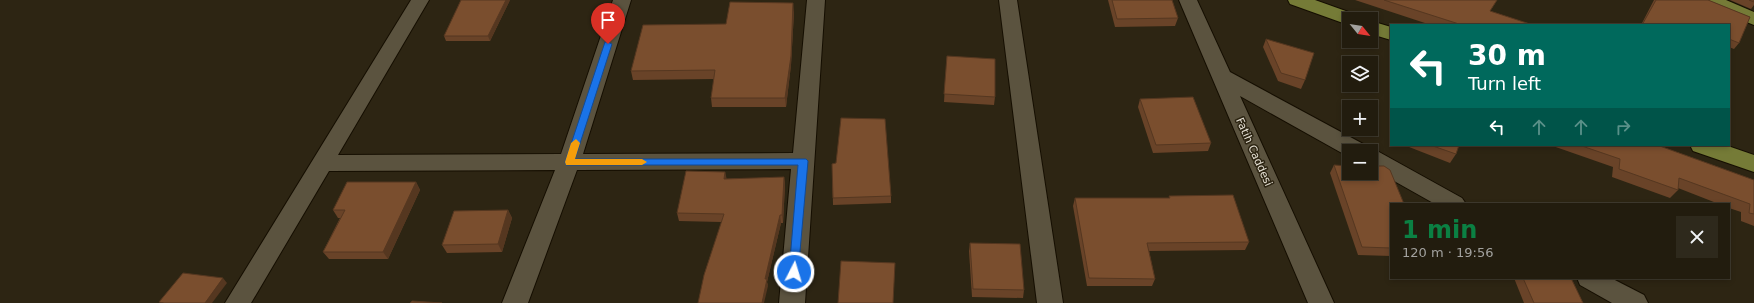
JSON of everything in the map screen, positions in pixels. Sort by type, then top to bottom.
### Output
[{"type":"main road","points":[[1297,0],[1342,16]]},
{"type":"main road","points":[[1709,0],[1754,19]]},
{"type":"main road","points":[[1378,29],[1390,34]]},
{"type":"main road","points":[[1704,146],[1754,164]]},
{"type":"street","points":[[238,303],[420,0]]},
{"type":"street","points":[[515,303],[569,162],[622,0]]},
{"type":"street","points":[[792,303],[816,0]]},
{"type":"street","points":[[1008,0],[1050,303]]},
{"type":"street","name":"Fatih Caddesi","points":[[1188,0],[1321,303]]},
{"type":"street","points":[[1221,76],[1344,144]]},
{"type":"street","points":[[322,163],[803,161]]},
{"type":"street","points":[[1378,162],[1452,203]]},
{"type":"street","points":[[1591,279],[1625,300]]},
{"type":"building","points":[[461,0],[506,0],[488,36],[444,36]]},
{"type":"building","points":[[1112,0],[1172,0],[1178,18],[1117,19]]},
{"type":"building","points":[[1384,0],[1497,0],[1490,11],[1530,24],[1459,24]]},
{"type":"building","points":[[1656,0],[1708,0],[1750,17],[1739,43],[1730,39],[1730,24],[1643,24]]},
{"type":"building","points":[[730,2],[793,3],[791,56],[785,98],[711,98],[715,70],[631,71],[643,25],[726,24]]},
{"type":"building","points":[[1266,39],[1314,53],[1305,80],[1281,73]]},
{"type":"building","points":[[947,56],[995,59],[995,97],[944,94]]},
{"type":"building","points":[[1193,97],[1211,143],[1156,145],[1140,99]]},
{"type":"building","points":[[841,118],[885,119],[891,196],[833,198],[832,164],[836,163]]},
{"type":"building","points":[[1433,146],[1459,146],[1456,154]]},
{"type":"building","points":[[1582,146],[1660,146],[1754,180],[1754,214],[1749,213],[1750,204],[1679,178],[1678,190],[1619,169],[1620,159]]},
{"type":"building","points":[[1334,165],[1342,166],[1342,180],[1378,180],[1378,166],[1384,166],[1390,170],[1404,203],[1390,203],[1390,248],[1362,247]]},
{"type":"building","points":[[686,171],[725,172],[724,179],[784,177],[782,215],[780,215],[765,279],[767,279],[762,303],[698,303],[704,275],[724,214],[677,213]]},
{"type":"building","points":[[347,182],[416,182],[383,252],[323,252],[345,210],[333,210]]},
{"type":"building","points":[[1233,195],[1249,242],[1147,243],[1155,279],[1089,278],[1075,198],[1170,198],[1169,196]]},
{"type":"building","points":[[508,210],[498,244],[442,245],[454,211]]},
{"type":"building","points":[[970,243],[1020,244],[1024,290],[973,289]]},
{"type":"building","points":[[841,261],[895,263],[893,303],[838,303]]},
{"type":"building","points":[[183,273],[223,278],[205,303],[159,302]]},
{"type":"building","points":[[1523,279],[1571,279],[1583,303],[1534,303]]},
{"type":"building","points":[[412,301],[442,303],[410,303]]},
{"type":"slow traffic","points":[[576,143],[569,162],[642,162]]},
{"type":"route","points":[[608,44],[569,162],[803,161],[794,272]]}]
